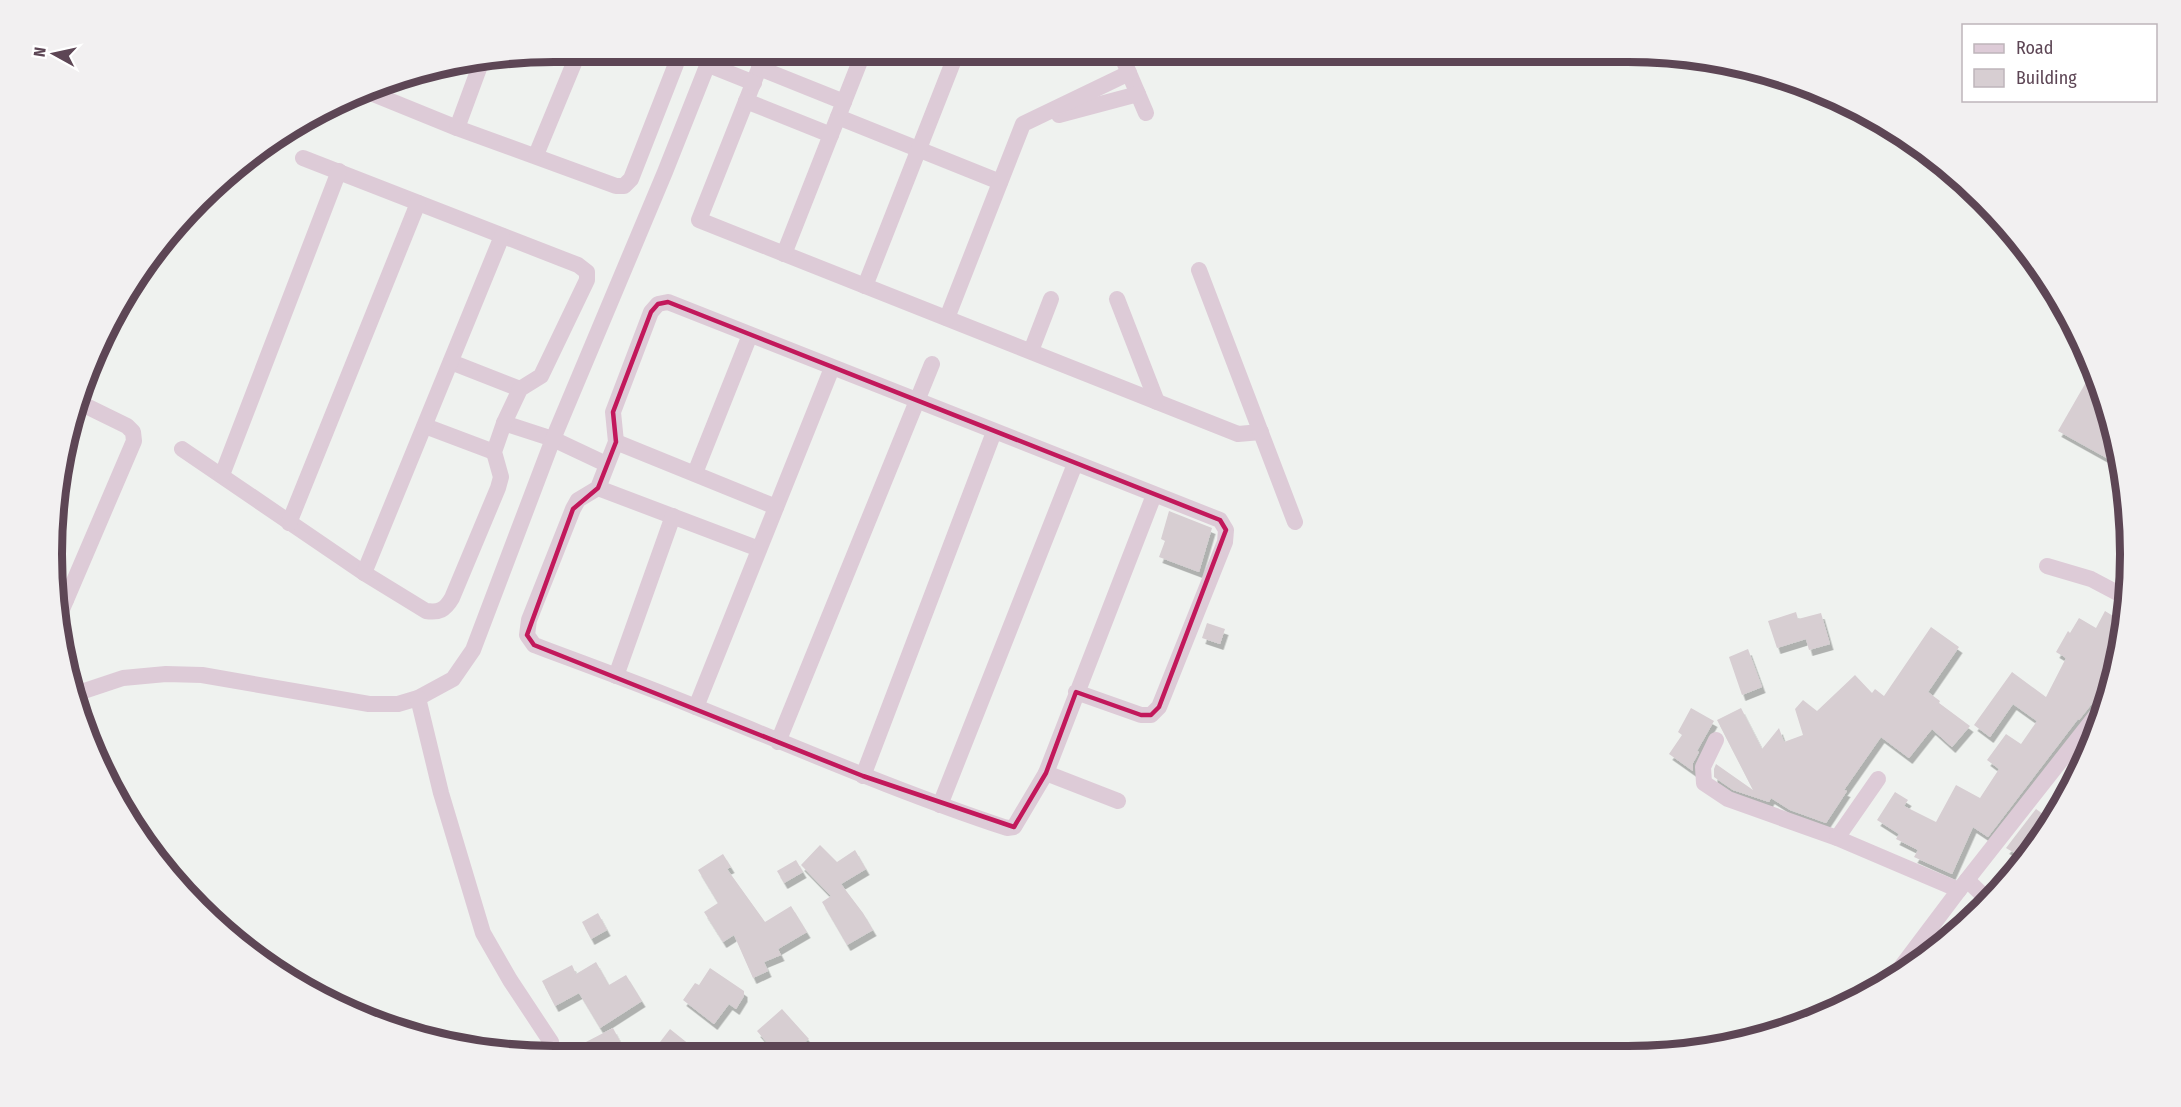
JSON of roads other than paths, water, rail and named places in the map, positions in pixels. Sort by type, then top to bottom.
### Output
[{"type":"street","points":[[536,155],[574,62]]},
{"type":"street","points":[[375,95],[616,186],[624,186],[631,179],[676,62]]},
{"type":"street","points":[[81,692],[123,678],[193,674],[369,704],[398,704],[418,698],[453,679],[472,650],[553,439],[709,62]]},
{"type":"street","points":[[722,62],[841,109],[919,149],[1000,182]]},
{"type":"street","points":[[761,62],[699,220],[1238,434],[1261,432]]},
{"type":"street","points":[[784,254],[860,62]]},
{"type":"street","points":[[865,286],[952,62]]},
{"type":"street","points":[[1124,62],[1146,113]]},
{"type":"street","points":[[457,128],[479,68]]},
{"type":"street","points":[[947,318],[1023,124],[1129,73]]},
{"type":"street","points":[[1023,124],[1138,94]]},
{"type":"street","points":[[746,101],[831,135]]},
{"type":"street","points":[[182,449],[222,474],[289,523],[364,573],[426,611],[437,613],[447,607],[498,488],[501,477],[494,452],[504,423],[520,389],[541,376],[587,280],[587,272],[578,265],[303,158]]},
{"type":"street","points":[[222,474],[339,171]]},
{"type":"street","points":[[289,523],[418,202]]},
{"type":"street","points":[[364,573],[502,236]]},
{"type":"street","points":[[1199,270],[1295,522]]},
{"type":"street","points":[[1030,351],[1051,299]]},
{"type":"street","points":[[1117,299],[1157,402]]},
{"type":"street","points":[[1076,692],[1141,715],[1151,715],[1159,707],[1225,542],[1226,530],[1220,520],[668,302],[658,304],[651,312],[613,412],[616,442],[598,488],[578,500],[573,509],[528,620],[526,634],[534,645],[696,707],[863,776],[940,806],[1007,828],[1014,827],[1046,773],[1076,692],[1154,495]]},
{"type":"street","points":[[695,473],[750,335]]},
{"type":"street","points":[[451,362],[520,389]]},
{"type":"street","points":[[778,742],[932,364]]},
{"type":"street","points":[[696,707],[832,368]]},
{"type":"street","points":[[64,592],[134,441],[133,432],[127,426],[85,405]]},
{"type":"street","points":[[504,423],[553,439],[606,464]]},
{"type":"street","points":[[425,426],[494,452]]},
{"type":"street","points":[[863,776],[994,432]]},
{"type":"street","points":[[616,442],[776,507]]},
{"type":"street","points":[[940,806],[1075,464]]},
{"type":"street","points":[[598,488],[759,549]]},
{"type":"street","points":[[616,676],[674,516]]},
{"type":"street","points":[[2048,566],[2091,579],[2117,593]]},
{"type":"street","points":[[418,698],[438,783],[483,933],[510,980],[551,1042]]},
{"type":"street","points":[[1908,958],[2088,726]]},
{"type":"street","points":[[1716,740],[1703,767],[1704,783],[1728,799],[1963,885],[1980,895]]},
{"type":"street","points":[[1046,773],[1118,801]]},
{"type":"street","points":[[1837,838],[1878,779]]}]
